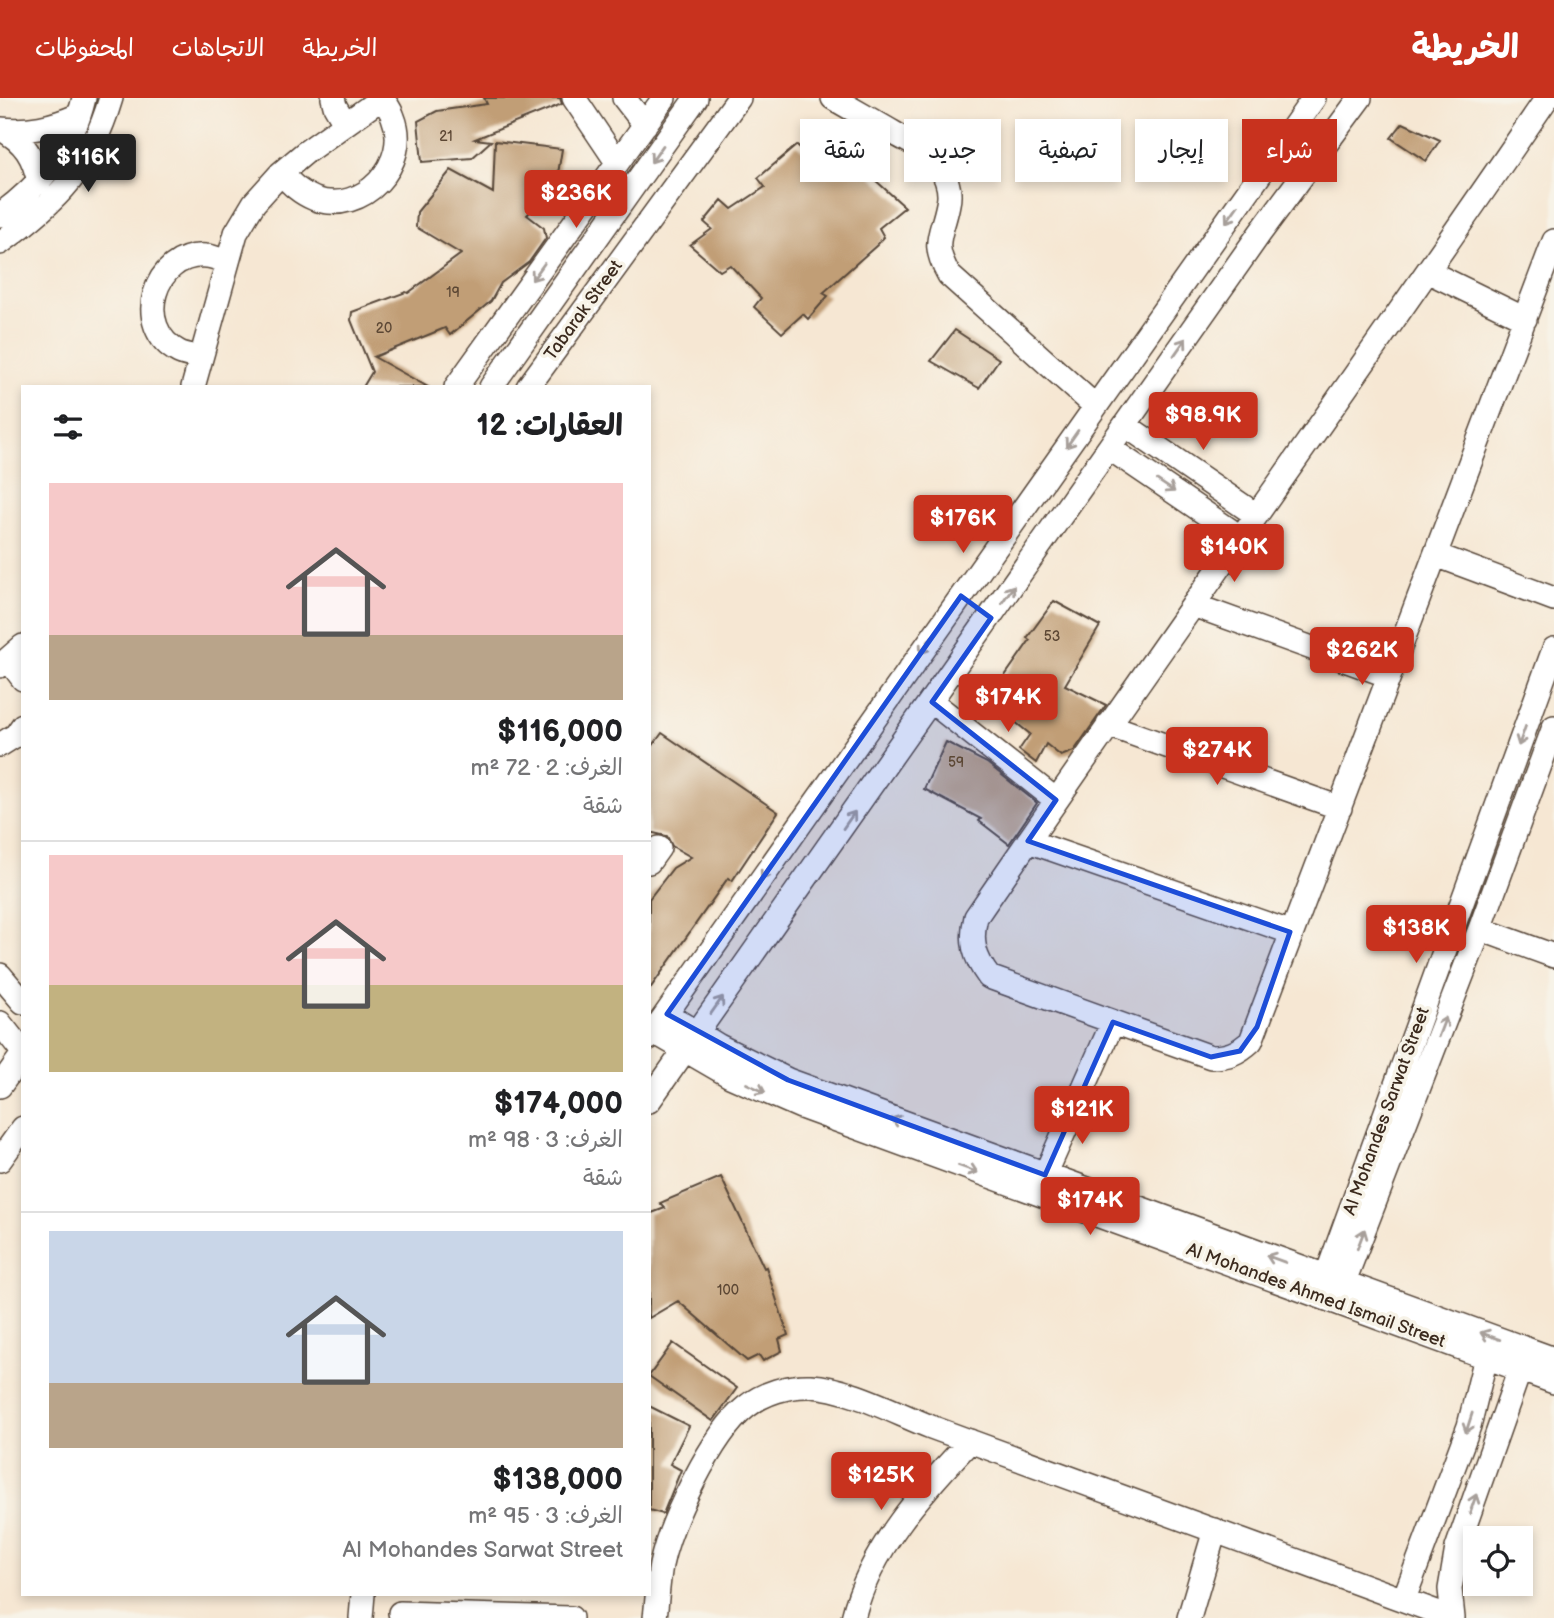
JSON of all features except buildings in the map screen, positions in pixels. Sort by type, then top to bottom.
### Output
[{"type":"street","points":[[333,98],[345,123]]},
{"type":"street","points":[[194,385],[236,233],[254,204],[281,173],[382,98],[394,117],[397,140],[393,162],[381,182],[362,196],[340,202],[317,200],[296,190],[281,173]]},
{"type":"street","points":[[574,98],[617,162]]},
{"type":"street","points":[[624,98],[645,125]]},
{"type":"street","points":[[457,385],[664,98]]},
{"type":"street","name":"Tabarak Street","points":[[492,385],[696,98]]},
{"type":"street","name":"Tabarak Street","points":[[529,385],[739,98]]},
{"type":"street","points":[[833,98],[918,146],[935,160],[942,170],[949,191],[949,202],[938,239],[939,251],[949,275],[1095,407]]},
{"type":"street","points":[[655,1028],[1314,98]]},
{"type":"street","points":[[651,1098],[1125,425],[1360,98]]},
{"type":"street","points":[[1547,98],[1429,272],[1256,514],[976,917],[973,941],[979,964],[989,977],[1211,1057],[1226,1057],[1240,1051],[1251,1041],[1290,932],[1554,241]]},
{"type":"street","points":[[0,243],[66,189],[87,156],[109,105],[82,106],[41,129],[1,129]]},
{"type":"street","points":[[0,215],[39,183],[55,164],[69,142],[82,106]]},
{"type":"street","points":[[1,129],[16,138],[28,150],[36,166],[39,183]]},
{"type":"street","points":[[201,358],[179,352],[161,337],[152,316],[153,293],[164,273],[183,260],[205,255],[227,262]]},
{"type":"street","points":[[1429,272],[1525,318]]},
{"type":"street","points":[[1125,425],[1256,514]]},
{"type":"street","points":[[1110,447],[1240,537]]},
{"type":"street","points":[[1436,555],[1554,599]]},
{"type":"street","points":[[961,596],[991,618]]},
{"type":"street","points":[[1193,605],[1389,676]]},
{"type":"street","name":"Al Mohandes Sarwat Street","points":[[1331,1290],[1554,649]]},
{"type":"street","points":[[10,657],[21,676]]},
{"type":"street","points":[[932,702],[1056,800]]},
{"type":"street","points":[[1108,725],[1339,808]]},
{"type":"street","name":"Al Mohandes Sarwat Street","points":[[1331,1290],[1480,929],[1554,727]]},
{"type":"street","points":[[0,745],[16,735],[21,728]]},
{"type":"street","points":[[1028,841],[1290,932]]},
{"type":"street","points":[[1480,929],[1554,956]]},
{"type":"street","points":[[0,975],[21,1000]]},
{"type":"street","points":[[1045,1175],[1113,1022]]},
{"type":"street","points":[[0,1023],[21,1050]]},
{"type":"street","name":"Al Mohandes Ahmed Ismail Street","points":[[655,1028],[742,1058],[788,1080],[1045,1175],[1331,1290],[1486,1357],[1554,1382]]},
{"type":"street","name":"Al Mohandes Ahmed Ismail Street","points":[[691,1042],[741,1082],[801,1107],[1331,1290],[1554,1359]]},
{"type":"street","points":[[0,1086],[21,1056]]},
{"type":"street","points":[[0,1160],[21,1131]]},
{"type":"street","points":[[1404,1599],[1469,1426],[1486,1357]]},
{"type":"street","points":[[655,1618],[661,1564],[684,1498],[732,1420],[766,1395],[788,1388],[809,1386],[831,1388],[1453,1618],[1450,1589],[1457,1548],[1520,1369]]},
{"type":"street","points":[[853,1618],[859,1593],[875,1560],[935,1478],[970,1441]]},
{"type":"street","points":[[1189,1618],[1215,1530]]},
{"type":"street","points":[[361,1618],[363,1596]]},
{"type":"street","points":[[401,1609],[571,1618]]},
{"type":"highlighted area","points":[[961,596],[991,618],[932,702],[1056,800],[1028,841],[1290,932],[1257,1027],[1240,1051],[1211,1057],[1113,1022],[1045,1175],[788,1080],[667,1014]]}]
